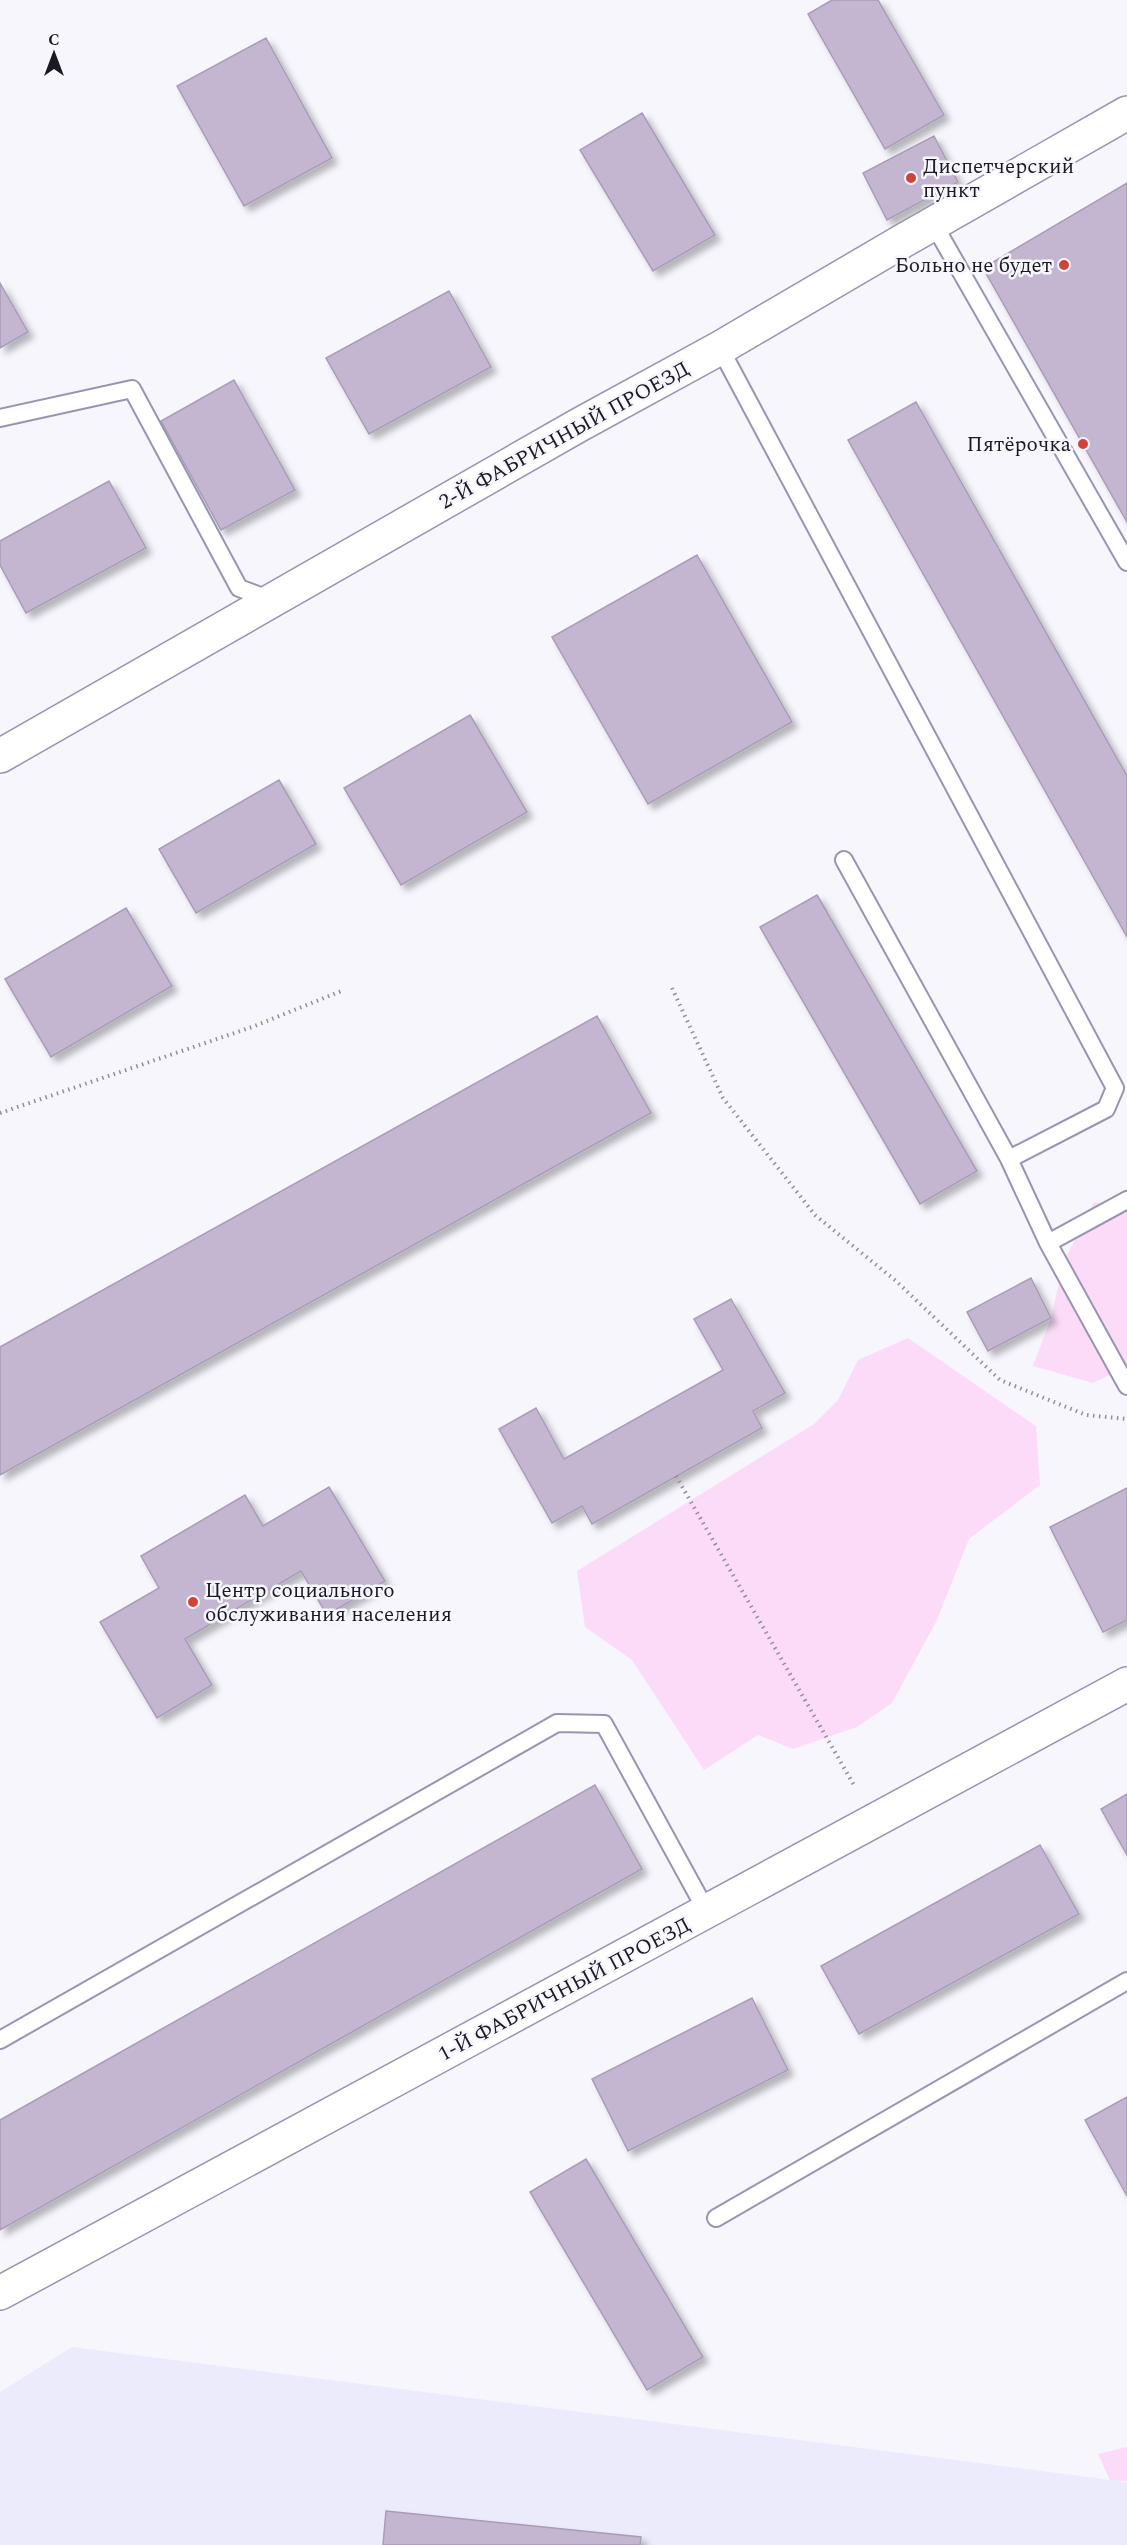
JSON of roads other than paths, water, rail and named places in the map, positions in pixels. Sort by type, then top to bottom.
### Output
[{"type":"street","name":"2-Й ФАБРИЧНЫЙ ПРОЕЗД","points":[[0,756],[579,425],[720,348],[1127,113]]},
{"type":"street","name":"1-Й ФАБРИЧНЫЙ ПРОЕЗД","points":[[0,2293],[1127,1684]]},
{"type":"lane","points":[[933,223],[1127,562]]},
{"type":"lane","points":[[720,348],[1115,1088],[1107,1108],[1009,1159]]},
{"type":"lane","points":[[0,418],[132,389],[239,588],[272,600]]},
{"type":"lane","points":[[844,860],[1009,1159],[1048,1243],[1127,1386]]},
{"type":"lane","points":[[1048,1243],[1127,1200]]},
{"type":"lane","points":[[0,2040],[557,1723],[604,1724],[706,1912]]},
{"type":"lane","points":[[716,2218],[1127,1982]]},
{"type":"place","name":"Диспетчерский пункт","points":[[911,178]]},
{"type":"place","name":"Больно не будет","points":[[1064,265]]},
{"type":"place","name":"Пятёрочка","points":[[1083,444]]},
{"type":"place","name":"Центр социального обслуживания населения","points":[[193,1602]]}]
